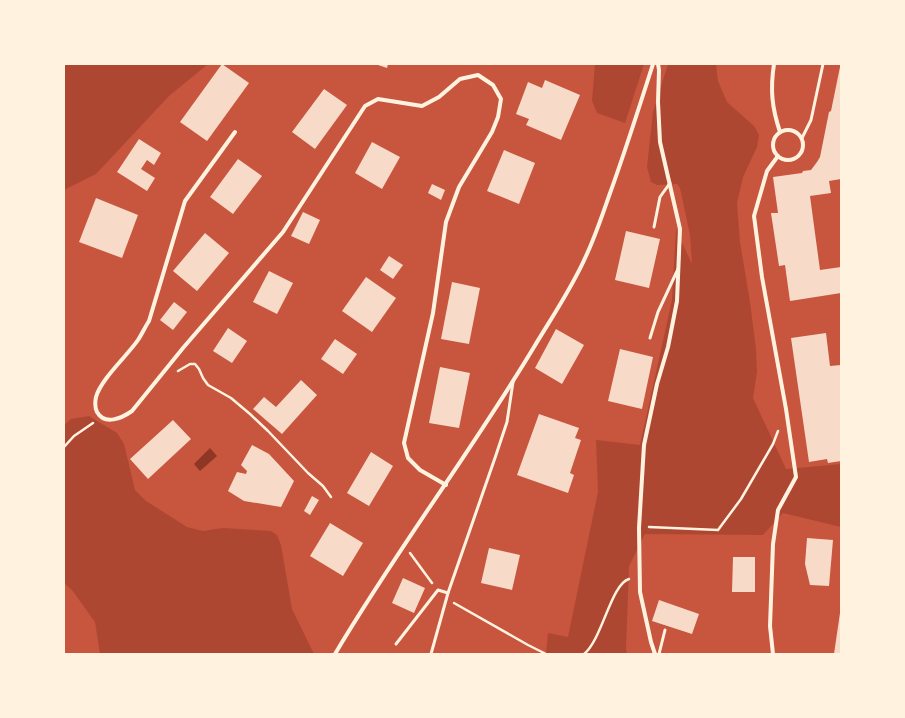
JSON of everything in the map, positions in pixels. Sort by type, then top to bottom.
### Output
[{"type":"street","points":[[334,654],[382,576],[446,485],[513,382],[569,289],[586,256],[623,158],[653,64]]},
{"type":"street","points":[[655,654],[640,592],[638,576],[639,528],[644,445],[657,384],[668,347],[676,309],[680,229],[660,142],[658,64]]},
{"type":"street","points":[[774,64],[772,83],[774,112],[780,132]]},
{"type":"street","points":[[235,132],[185,201],[149,321],[139,339],[104,383],[96,396],[96,411],[101,418],[108,420],[124,416],[132,411],[183,348],[283,232],[365,106],[378,99],[422,106],[439,97],[460,79],[478,76],[493,85],[501,100],[498,117],[492,132],[459,187],[446,222],[433,313],[404,443],[408,458],[420,470],[446,485]]},
{"type":"street","points":[[790,130],[794,131],[802,138],[803,147],[799,156],[791,160],[786,160],[778,156],[775,152],[773,144],[776,135],[780,132],[790,130]]},
{"type":"street","points":[[773,654],[770,626],[773,544],[778,510],[796,478],[786,409],[762,277],[754,216],[767,171],[778,156]]},
{"type":"lane","points":[[802,138],[811,120],[823,64]]},
{"type":"lane","points":[[654,227],[660,197],[670,184]]},
{"type":"lane","points":[[650,338],[658,312],[679,266]]},
{"type":"lane","points":[[431,654],[448,593],[507,422],[513,382]]},
{"type":"lane","points":[[396,644],[438,590],[448,593]]},
{"type":"lane","points":[[659,654],[665,630]]},
{"type":"path","points":[[175,374],[190,364],[195,364],[199,369],[202,378],[208,385],[230,398],[268,430],[308,474],[323,486],[331,497]]},
{"type":"path","points":[[64,446],[74,436],[101,418]]},
{"type":"path","points":[[644,527],[718,530],[741,499],[753,479],[773,444],[779,431],[779,425]]},
{"type":"path","points":[[408,551],[438,590]]},
{"type":"path","points":[[584,654],[588,651],[595,640],[621,586],[626,580],[638,576]]},
{"type":"path","points":[[451,601],[546,654]]},
{"type":"shaded area","points":[[64,64],[208,64],[169,96],[96,174],[64,190]]},
{"type":"shaded area","points":[[595,64],[644,64],[625,123],[597,113],[592,101]]},
{"type":"shaded area","points":[[668,64],[716,64],[718,81],[727,102],[754,126],[759,135],[757,147],[743,177],[737,203],[740,242],[756,349],[757,372],[753,398],[786,469],[841,464],[841,527],[783,513],[763,535],[645,534],[629,566],[627,654],[546,654],[548,633],[568,637],[598,492],[596,440],[640,445],[672,300],[676,230],[692,264],[690,235],[680,188],[677,184],[657,185],[651,182],[647,167],[653,112]]},
{"type":"shaded area","points":[[89,416],[117,433],[124,444],[135,490],[146,501],[187,527],[203,531],[223,528],[271,531],[277,535],[281,545],[292,609],[314,654],[100,654],[95,622],[72,590],[64,583],[64,425],[71,419]]},
{"type":"shaded area","points":[[210,448],[217,456],[200,471],[194,464]]},
{"type":"building","points":[[222,64],[249,83],[207,141],[180,122]]},
{"type":"building","points":[[375,64],[388,64],[387,68]]},
{"type":"building","points":[[840,67],[841,179],[829,181],[831,193],[810,196],[820,270],[841,267],[841,293],[790,301],[785,265],[779,266],[771,213],[778,213],[773,177],[802,173],[803,171],[811,170],[817,162],[820,157]]},
{"type":"building","points":[[545,80],[580,95],[561,140],[526,125],[529,119],[516,114],[528,82],[542,88]]},
{"type":"building","points":[[324,89],[347,105],[315,149],[292,132]]},
{"type":"building","points":[[139,139],[161,153],[154,165],[147,160],[141,169],[155,178],[147,191],[117,172]]},
{"type":"building","points":[[372,142],[400,157],[382,189],[355,173]]},
{"type":"building","points":[[504,150],[535,163],[519,204],[487,191]]},
{"type":"building","points":[[238,159],[262,176],[233,214],[210,197]]},
{"type":"building","points":[[432,184],[445,190],[441,200],[428,193]]},
{"type":"building","points":[[96,198],[138,215],[122,258],[79,242]]},
{"type":"building","points":[[303,212],[320,220],[309,244],[291,236]]},
{"type":"building","points":[[626,231],[660,239],[649,288],[615,280]]},
{"type":"building","points":[[205,233],[229,253],[197,291],[173,271]]},
{"type":"building","points":[[389,256],[403,265],[393,279],[380,270]]},
{"type":"building","points":[[269,271],[293,283],[277,314],[253,302]]},
{"type":"building","points":[[366,277],[396,298],[372,332],[342,311]]},
{"type":"building","points":[[452,282],[480,288],[469,344],[441,339]]},
{"type":"building","points":[[174,302],[187,312],[173,330],[160,320]]},
{"type":"building","points":[[228,328],[247,341],[232,363],[213,351]]},
{"type":"building","points":[[556,329],[584,345],[562,384],[535,368]]},
{"type":"building","points":[[826,333],[830,366],[841,365],[841,461],[828,463],[827,459],[809,462],[791,338]]},
{"type":"building","points":[[335,339],[357,354],[343,374],[321,359]]},
{"type":"building","points":[[620,349],[653,357],[642,409],[608,401]]},
{"type":"building","points":[[440,367],[470,373],[459,428],[429,423]]},
{"type":"building","points":[[301,380],[317,395],[282,434],[253,409],[264,397],[276,407]]},
{"type":"building","points":[[539,414],[579,428],[575,438],[581,440],[570,473],[574,475],[568,493],[517,475]]},
{"type":"building","points":[[173,420],[191,439],[148,479],[130,459]]},
{"type":"building","points":[[252,445],[269,454],[294,481],[281,507],[244,501],[228,491],[237,472],[246,474],[247,471],[241,465]]},
{"type":"building","points":[[371,452],[393,466],[369,506],[347,493]]},
{"type":"building","points":[[312,496],[319,500],[310,515],[304,511]]},
{"type":"building","points":[[330,523],[363,543],[343,576],[310,556]]},
{"type":"building","points":[[807,538],[833,540],[829,586],[810,585],[805,564]]},
{"type":"building","points":[[489,548],[520,555],[512,590],[481,583]]},
{"type":"building","points":[[733,557],[755,557],[755,592],[732,592]]},
{"type":"building","points":[[403,578],[425,588],[414,613],[392,603]]},
{"type":"building","points":[[659,600],[699,614],[692,634],[652,621]]},
{"type":"building","points":[[840,613],[841,654],[834,654]]}]
